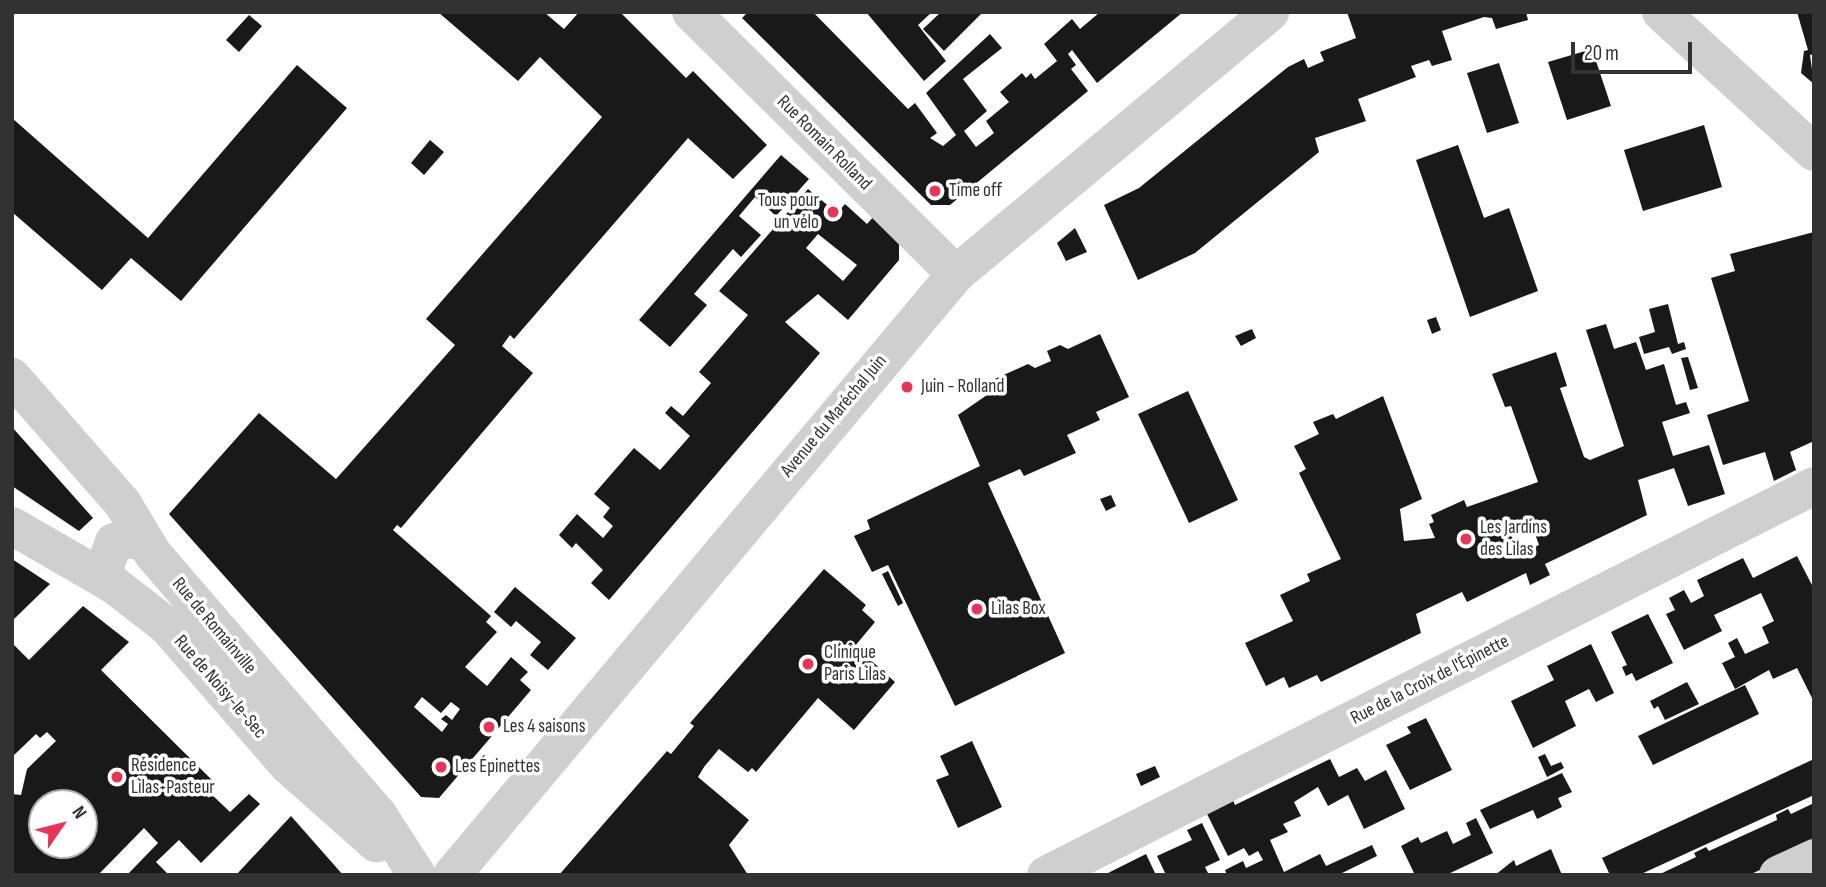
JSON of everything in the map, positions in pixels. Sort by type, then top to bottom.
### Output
[{"type":"street","name":"Rue Romain Rolland","points":[[691,12],[956,274]]},
{"type":"street","name":"Avenue du Maréchal Juin","points":[[452,875],[956,274],[1270,12]]},
{"type":"street","points":[[1661,12],[1814,152]]},
{"type":"street","name":"Rue de Romainville","points":[[12,377],[123,504],[151,550],[379,816],[417,875]]},
{"type":"street","name":"Rue de la Croix de l'Épinette","points":[[1046,875],[1814,486]]},
{"type":"street","name":"Rue de Noisy-le-Sec","points":[[12,526],[113,585],[167,626],[288,765],[407,875]]},
{"type":"street","points":[[113,585],[136,588],[149,580],[155,569],[151,550]]},
{"type":"street","points":[[1778,875],[1814,858]]},
{"type":"building","points":[[438,12],[544,12],[564,29],[579,12],[620,12],[686,78],[693,71],[767,145],[733,179],[688,138],[514,339],[510,335],[502,346],[533,373],[401,528],[397,525],[393,530],[491,616],[486,622],[497,632],[465,667],[487,686],[511,657],[528,672],[520,680],[531,690],[439,798],[421,797],[169,514],[259,413],[336,479],[455,345],[426,319],[602,117],[540,57],[518,81]],"holes":[[[422,697],[441,713],[451,702],[460,709],[452,720],[446,715],[441,719],[448,724],[442,732],[414,707]]]},
{"type":"building","points":[[748,12],[813,12],[908,109],[915,103],[937,133],[930,138],[943,146],[956,135],[926,93],[990,34],[1002,48],[963,79],[987,111],[964,131],[976,147],[994,133],[986,121],[1009,102],[1000,92],[1022,73],[1026,78],[1031,73],[1035,79],[1057,61],[1044,44],[1072,19],[1080,29],[1100,12],[1183,12],[1097,83],[1072,50],[1068,54],[1076,65],[1071,69],[1088,91],[950,205],[931,205],[742,18]]},
{"type":"building","points":[[866,12],[932,12],[918,25],[946,61],[924,81]]},
{"type":"building","points":[[941,12],[983,12],[944,51],[923,29]]},
{"type":"building","points":[[1347,12],[1526,12],[1528,20],[1496,29],[1492,18],[1484,17],[1442,31],[1452,60],[1432,66],[1429,60],[1411,66],[1416,77],[1358,99],[1366,121],[1315,138],[1319,152],[1195,253],[1138,280],[1104,205],[1139,188],[1288,67],[1304,59],[1308,68],[1324,61],[1320,52],[1356,38]]},
{"type":"building","points":[[1797,12],[1814,12],[1814,54],[1810,55],[1814,84],[1801,73],[1804,51],[1808,50]]},
{"type":"building","points":[[249,15],[262,26],[239,52],[226,40]]},
{"type":"building","points":[[1592,49],[1611,106],[1567,120],[1548,62]]},
{"type":"building","points":[[1499,63],[1519,123],[1487,133],[1467,73]]},
{"type":"building","points":[[297,65],[347,108],[181,301],[131,258],[102,290],[12,212],[12,118],[148,238]]},
{"type":"building","points":[[1704,125],[1722,187],[1643,211],[1624,150]]},
{"type":"building","points":[[430,140],[444,152],[424,175],[411,163]]},
{"type":"building","points":[[1458,145],[1484,218],[1509,208],[1538,291],[1470,317],[1416,160]]},
{"type":"building","points":[[781,155],[809,179],[776,216],[755,197],[739,216],[761,235],[741,257],[733,249],[694,294],[707,305],[670,347],[639,320]]},
{"type":"building","points":[[808,189],[837,213],[845,204],[867,224],[874,216],[899,241],[899,260],[848,320],[818,294],[785,322],[820,353],[609,600],[591,583],[603,570],[576,543],[572,548],[559,535],[577,514],[603,538],[613,526],[603,517],[610,508],[594,494],[634,448],[660,470],[690,436],[665,413],[671,406],[683,416],[711,383],[699,372],[748,315],[719,291]],"holes":[[[818,234],[857,265],[843,281],[806,248]]]},
{"type":"building","points":[[1075,228],[1087,252],[1066,261],[1057,243]]},
{"type":"building","points":[[1814,232],[1814,441],[1790,452],[1796,470],[1774,481],[1765,452],[1723,465],[1707,415],[1749,401],[1711,278],[1735,271],[1730,254]]},
{"type":"building","points":[[1668,304],[1678,344],[1684,342],[1686,349],[1672,354],[1669,347],[1644,354],[1639,337],[1655,332],[1649,309]]},
{"type":"building","points":[[1436,317],[1441,330],[1432,334],[1427,320]]},
{"type":"building","points":[[1606,324],[1614,349],[1636,342],[1646,370],[1664,364],[1676,405],[1686,402],[1690,413],[1662,422],[1673,456],[1709,445],[1725,494],[1688,506],[1674,468],[1638,480],[1647,515],[1545,564],[1550,575],[1530,585],[1526,573],[1467,602],[1462,592],[1416,614],[1421,633],[1321,682],[1317,675],[1289,688],[1284,677],[1266,686],[1245,643],[1293,621],[1280,595],[1310,581],[1307,574],[1341,559],[1299,473],[1306,469],[1294,446],[1319,434],[1313,422],[1333,414],[1336,419],[1383,396],[1422,499],[1400,509],[1404,541],[1435,538],[1429,524],[1434,522],[1431,515],[1464,500],[1467,507],[1538,482],[1511,406],[1505,407],[1492,374],[1556,352],[1567,386],[1560,388],[1584,457],[1590,460],[1624,446],[1586,330]],"holes":[[[1529,517],[1539,545],[1518,554],[1508,525]]]},
{"type":"building","points":[[1252,329],[1256,338],[1241,346],[1235,336]]},
{"type":"building","name":"Lilas Box","points":[[1100,334],[1129,397],[1096,412],[1100,420],[1067,435],[1076,453],[1024,476],[1020,469],[988,483],[1065,653],[955,706],[888,565],[872,572],[854,536],[870,529],[867,520],[980,466],[958,415],[987,395],[988,382],[1028,364],[1035,368],[1051,361],[1047,351],[1060,345],[1068,349]]},
{"type":"building","points":[[1688,357],[1698,388],[1690,390],[1681,358]]},
{"type":"building","points":[[1188,391],[1238,500],[1189,523],[1138,414]]},
{"type":"building","points":[[12,427],[93,518],[79,531],[12,486]]},
{"type":"building","points":[[1111,495],[1116,506],[1106,511],[1100,499]]},
{"type":"building","points":[[1797,556],[1814,589],[1814,702],[1797,668],[1773,679],[1769,670],[1735,689],[1722,663],[1735,657],[1728,643],[1737,638],[1745,654],[1769,643],[1762,627],[1774,621],[1761,593],[1714,615],[1722,631],[1684,650],[1666,614],[1675,610],[1669,598],[1684,590],[1691,603],[1704,596],[1697,580],[1743,558],[1753,578]]},
{"type":"building","points":[[12,559],[50,584],[12,621]]},
{"type":"building","points":[[824,569],[866,605],[862,610],[875,622],[855,646],[895,682],[854,730],[818,698],[756,772],[752,768],[748,772],[719,749],[704,767],[698,777],[749,820],[729,845],[748,875],[559,875],[667,751],[671,754],[694,726],[690,723]]},
{"type":"building","points":[[888,571],[903,603],[898,606],[882,574]]},
{"type":"building","points":[[515,587],[576,638],[548,670],[530,655],[541,642],[516,621],[511,627],[494,612]]},
{"type":"building","name":"Résidence Lilas-Pasteur","points":[[83,606],[129,642],[101,670],[217,785],[209,792],[230,812],[249,794],[260,804],[201,863],[179,840],[156,862],[169,875],[127,875],[158,843],[144,828],[98,875],[12,875],[12,794],[21,795],[27,769],[56,741],[47,732],[40,738],[36,734],[12,757],[12,643],[29,660]]},
{"type":"building","points":[[1648,614],[1673,663],[1636,681],[1632,673],[1626,676],[1622,667],[1627,665],[1611,632]]},
{"type":"building","points":[[1591,644],[1614,693],[1596,702],[1589,689],[1565,701],[1576,726],[1533,748],[1511,701],[1554,680],[1547,666]]},
{"type":"building","points":[[1687,682],[1699,704],[1665,720],[1658,706],[1654,709],[1650,701]]},
{"type":"building","points":[[1745,685],[1759,714],[1653,765],[1638,736]]},
{"type":"building","points":[[1426,718],[1452,770],[1410,790],[1386,745],[1411,733],[1407,727]]},
{"type":"building","points":[[972,741],[1002,807],[958,828],[936,780],[949,775],[940,756]]},
{"type":"building","points":[[1545,754],[1551,766],[1561,762],[1564,768],[1547,777],[1538,757]]},
{"type":"building","points":[[1330,759],[1339,777],[1357,768],[1365,781],[1386,770],[1405,809],[1364,829],[1348,795],[1328,806],[1318,787],[1294,802],[1301,816],[1283,824],[1288,832],[1270,840],[1284,872],[1320,854],[1326,866],[1372,845],[1377,856],[1338,875],[1227,875],[1225,870],[1243,861],[1246,868],[1263,860],[1258,851],[1249,856],[1244,848],[1228,856],[1204,808],[1231,795],[1235,805]]},
{"type":"building","points":[[1814,759],[1814,795],[1639,875],[1610,875],[1602,858]]},
{"type":"building","points":[[1155,766],[1160,777],[1141,786],[1136,774]]},
{"type":"building","points":[[1562,773],[1572,792],[1558,798],[1562,807],[1537,819],[1533,810],[1490,829],[1480,810]]},
{"type":"building","points":[[1814,803],[1814,845],[1749,875],[1658,875],[1696,857],[1694,853],[1706,847],[1709,851],[1777,820],[1776,815],[1788,809],[1791,814]]},
{"type":"building","points":[[291,816],[343,875],[236,875]]},
{"type":"building","points":[[1476,818],[1493,853],[1446,875],[1415,875],[1401,846],[1418,837],[1421,843],[1447,831],[1453,844],[1471,835],[1466,823]]},
{"type":"building","points":[[1202,823],[1220,860],[1205,867],[1209,875],[1166,875],[1157,856],[1192,840],[1187,830]]},
{"type":"building","points":[[1551,849],[1562,875],[1495,875],[1514,860],[1516,866]]},
{"type":"building","points":[[1146,854],[1156,875],[1104,875]]},
{"type":"place","name":"Time off","points":[[935,191]]},
{"type":"place","name":"Tous pour un vélo","points":[[833,212]]},
{"type":"place","name":"Juin - Rolland","points":[[907,387]]},
{"type":"place","name":"Les Jardins des Lilas","points":[[1466,539]]},
{"type":"place","name":"Lilas Box","points":[[977,609]]},
{"type":"place","name":"Clinique Paris Lilas","points":[[808,664]]},
{"type":"place","name":"Les 4 saisons","points":[[489,727]]},
{"type":"place","name":"Les Épinettes","points":[[441,767]]},
{"type":"place","name":"Résidence Lilas-Pasteur","points":[[117,777]]}]
